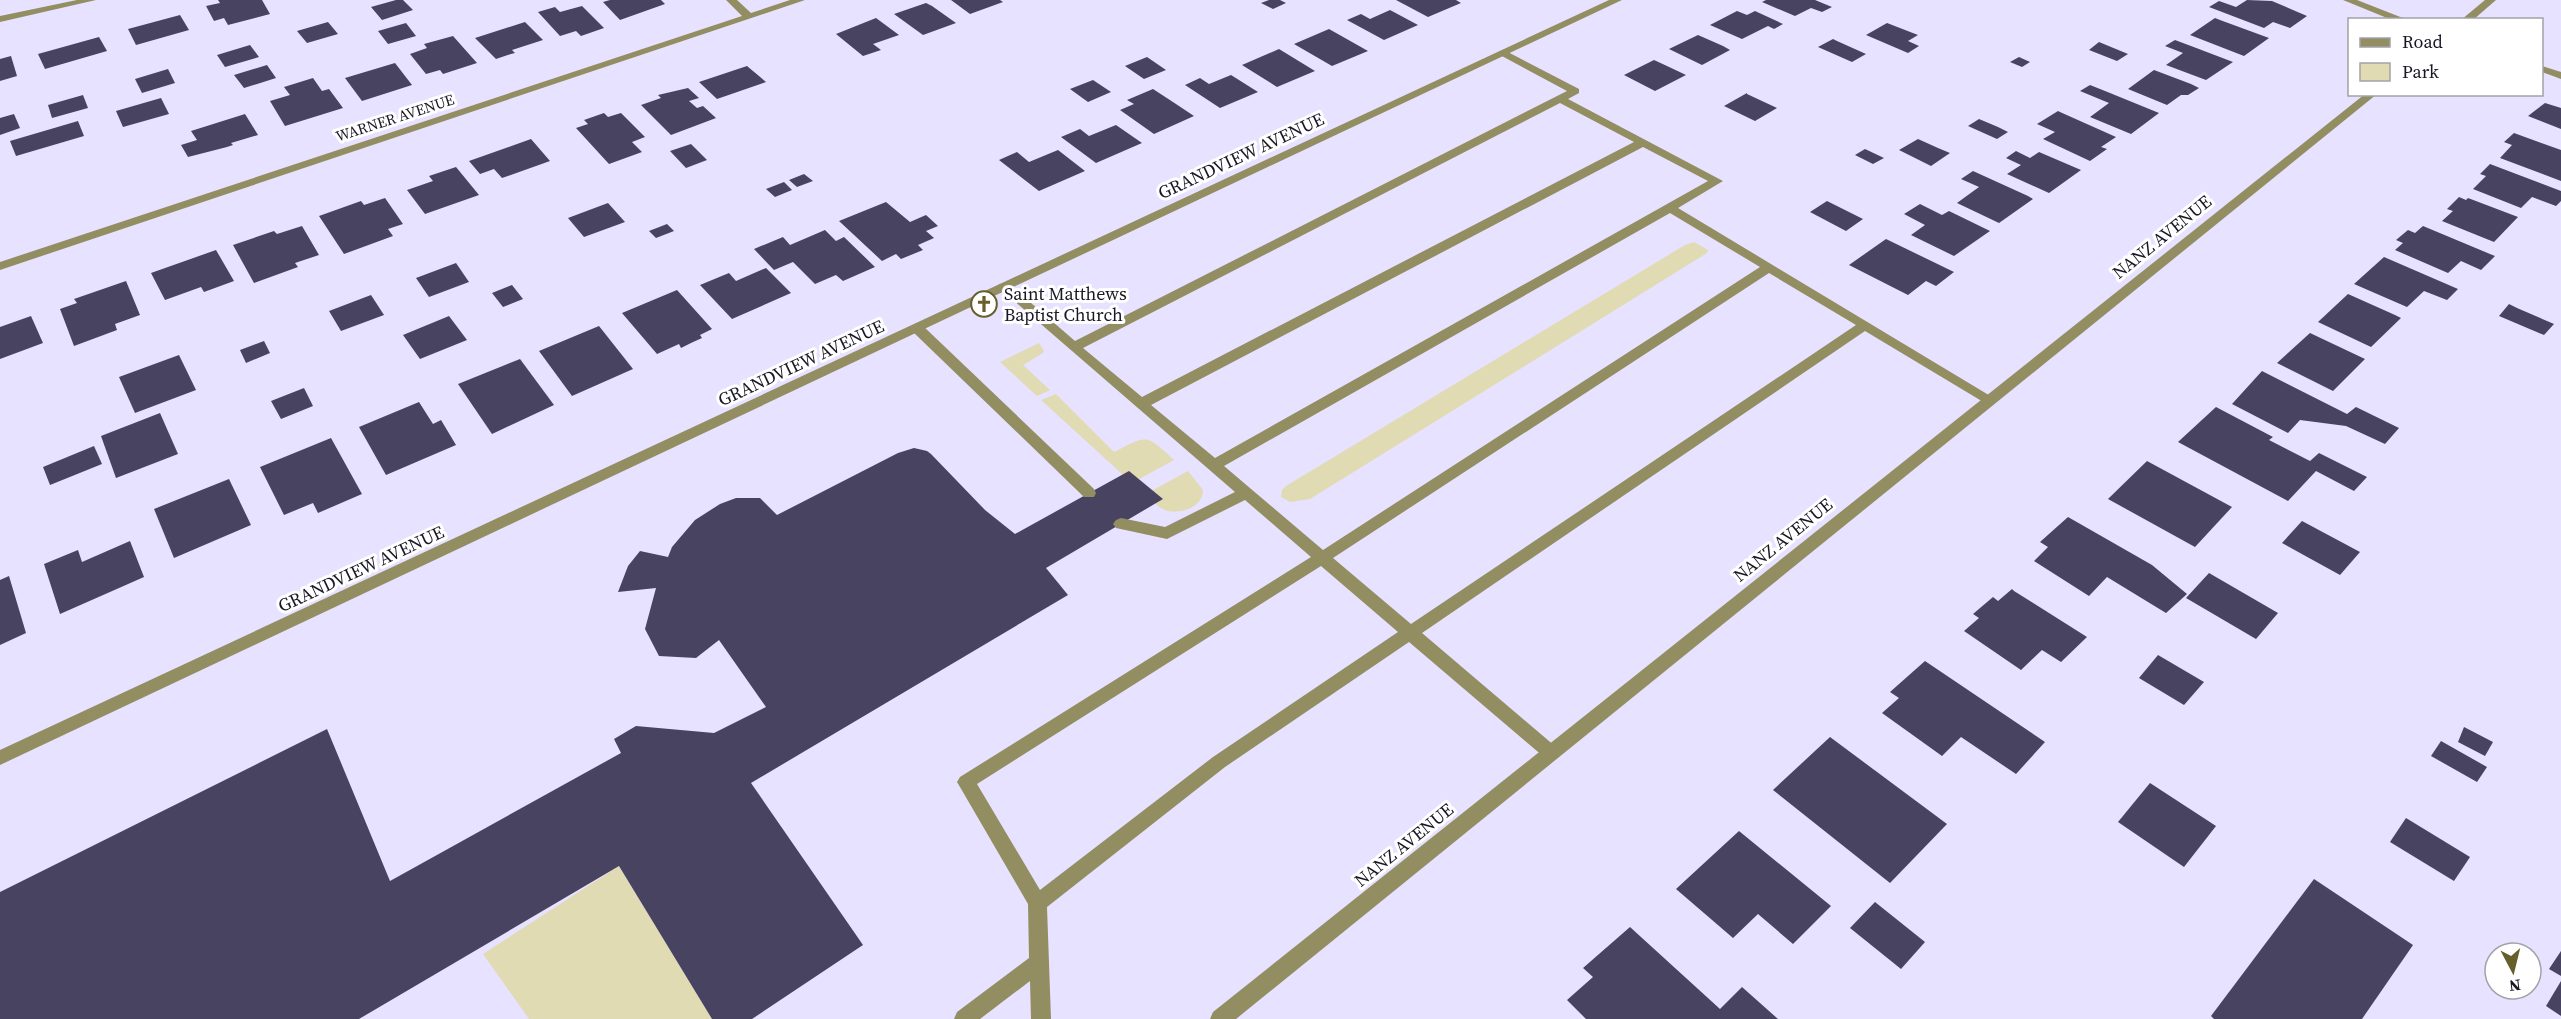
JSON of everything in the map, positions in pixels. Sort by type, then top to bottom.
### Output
[{"type":"street","points":[[0,19],[90,0]]},
{"type":"street","points":[[731,0],[748,16]]},
{"type":"street","name":"WARNER AVENUE","points":[[0,266],[800,0]]},
{"type":"street","name":"GRANDVIEW AVENUE","points":[[0,758],[1617,0]]},
{"type":"street","points":[[2348,0],[2398,18]]},
{"type":"street","points":[[2468,18],[2491,0]]},
{"type":"street","points":[[1074,347],[1575,91],[1504,53]]},
{"type":"street","points":[[2543,70],[2561,76]]},
{"type":"street","name":"NANZ AVENUE","points":[[1220,1019],[2370,96]]},
{"type":"street","points":[[1213,466],[1716,181],[1561,99]]},
{"type":"street","points":[[1141,404],[1642,142]]},
{"type":"street","points":[[1670,208],[1990,400]]},
{"type":"street","points":[[1041,1019],[1037,903],[966,782],[1322,558],[1769,267]]},
{"type":"street","points":[[1004,287],[1550,752]]},
{"type":"street","points":[[1037,903],[1219,762],[1865,325]]},
{"type":"street","points":[[917,328],[1089,493]]},
{"type":"street","points":[[1121,524],[1167,533],[1246,493]]},
{"type":"street","points":[[964,1019],[1039,962]]},
{"type":"green space","points":[[1694,242],[1708,250],[1707,253],[1310,499],[1290,502],[1281,497],[1282,490],[1286,486],[1685,245]]},
{"type":"green space","points":[[1039,343],[1043,353],[1023,365],[1050,390],[1037,396],[1000,362]]},
{"type":"green space","points":[[1056,394],[1114,452],[1134,442],[1146,440],[1157,445],[1174,460],[1132,483],[1041,400]]},
{"type":"green space","points":[[1188,471],[1203,490],[1195,506],[1177,512],[1165,510],[1146,494]]},
{"type":"green space","points":[[619,866],[712,1019],[529,1019],[483,954]]},
{"type":"building","points":[[218,0],[262,0],[270,14],[228,25],[224,18],[214,21],[206,6],[220,3]]},
{"type":"building","points":[[403,0],[413,10],[382,20],[371,7]]},
{"type":"building","points":[[661,0],[665,4],[620,20],[603,2]]},
{"type":"building","points":[[951,0],[1000,0],[1003,2],[970,14]]},
{"type":"building","points":[[1280,0],[1286,3],[1273,9],[1261,3]]},
{"type":"building","points":[[1396,0],[1456,0],[1461,3],[1428,17]]},
{"type":"building","points":[[1766,0],[1815,0],[1832,7],[1822,12],[1811,8],[1795,16],[1762,2]]},
{"type":"building","points":[[2247,0],[2272,1],[2307,16],[2290,28],[2273,22],[2264,28],[2209,7],[2219,1],[2236,7]]},
{"type":"building","points":[[926,3],[956,23],[923,35],[894,14]]},
{"type":"building","points":[[582,6],[604,28],[581,36],[576,31],[560,36],[538,12],[555,7],[560,12]]},
{"type":"building","points":[[1390,10],[1418,25],[1384,40],[1347,20],[1361,14],[1370,19]]},
{"type":"building","points":[[1737,11],[1747,15],[1755,11],[1783,24],[1774,29],[1768,26],[1742,39],[1710,25]]},
{"type":"building","points":[[180,15],[189,30],[136,45],[128,29]]},
{"type":"building","points":[[876,18],[899,35],[873,44],[881,50],[863,56],[836,34]]},
{"type":"building","points":[[2215,18],[2269,38],[2244,56],[2190,35]]},
{"type":"building","points":[[328,22],[338,34],[307,43],[297,31]]},
{"type":"building","points":[[525,22],[543,40],[512,50],[515,53],[496,59],[475,38]]},
{"type":"building","points":[[406,23],[416,36],[388,44],[378,31]]},
{"type":"building","points":[[1887,23],[1918,35],[1908,41],[1919,46],[1908,53],[1866,35]]},
{"type":"building","points":[[1329,29],[1368,51],[1332,66],[1294,44]]},
{"type":"building","points":[[1698,35],[1730,50],[1702,65],[1669,49]]},
{"type":"building","points":[[453,36],[477,63],[443,74],[440,70],[426,74],[410,54],[427,48],[424,44]]},
{"type":"building","points":[[99,37],[107,51],[45,69],[38,54]]},
{"type":"building","points":[[1833,39],[1866,54],[1852,62],[1818,47]]},
{"type":"building","points":[[2175,40],[2233,62],[2206,80],[2166,65],[2183,53],[2165,46]]},
{"type":"building","points":[[2099,42],[2128,54],[2117,61],[2089,50]]},
{"type":"building","points":[[250,45],[259,57],[225,67],[217,55]]},
{"type":"building","points":[[1279,49],[1315,71],[1277,87],[1242,65]]},
{"type":"building","points":[[11,56],[17,76],[0,81],[0,59]]},
{"type":"building","points":[[1147,57],[1166,70],[1144,79],[1125,66]]},
{"type":"building","points":[[2019,57],[2030,62],[2022,67],[2010,62]]},
{"type":"building","points":[[1654,60],[1686,75],[1655,91],[1624,75]]},
{"type":"building","points":[[395,63],[412,85],[362,101],[345,78]]},
{"type":"building","points":[[267,65],[276,78],[244,88],[234,75]]},
{"type":"building","points":[[747,66],[766,82],[717,99],[699,82]]},
{"type":"building","points":[[168,69],[175,83],[142,93],[135,79]]},
{"type":"building","points":[[2154,70],[2199,88],[2188,95],[2181,95],[2167,105],[2128,89]]},
{"type":"building","points":[[1231,75],[1258,92],[1220,108],[1185,85],[1200,78],[1209,84]]},
{"type":"building","points":[[313,78],[322,91],[329,89],[343,108],[285,126],[270,101],[290,95],[284,87]]},
{"type":"building","points":[[1093,80],[1111,92],[1088,102],[1070,89]]},
{"type":"building","points":[[2090,85],[2159,113],[2131,134],[2090,117],[2109,103],[2080,91]]},
{"type":"building","points":[[688,88],[699,98],[689,101],[697,108],[703,106],[716,118],[671,135],[641,105],[661,98],[658,95]]},
{"type":"building","points":[[1153,89],[1194,116],[1154,134],[1120,110],[1134,104],[1127,100]]},
{"type":"building","points":[[1747,93],[1777,108],[1755,121],[1724,106]]},
{"type":"building","points":[[83,95],[88,108],[52,118],[48,105]]},
{"type":"building","points":[[161,98],[169,114],[123,127],[116,111]]},
{"type":"building","points":[[2545,103],[2561,108],[2561,129],[2528,116]]},
{"type":"building","points":[[2058,111],[2116,137],[2101,147],[2107,149],[2090,161],[2043,139],[2055,132],[2037,124]]},
{"type":"building","points":[[604,113],[608,117],[621,113],[645,137],[632,142],[642,152],[609,164],[576,128],[588,124],[584,120]]},
{"type":"building","points":[[14,114],[20,128],[0,135],[0,118]]},
{"type":"building","points":[[245,114],[258,135],[231,143],[233,145],[227,147],[188,157],[181,145],[197,140],[191,131]]},
{"type":"building","points":[[1979,119],[2008,132],[1997,139],[1968,126]]},
{"type":"building","points":[[78,121],[84,136],[16,156],[10,141]]},
{"type":"building","points":[[1116,125],[1142,143],[1096,163],[1061,137],[1080,129],[1089,136]]},
{"type":"building","points":[[2514,133],[2561,150],[2561,181],[2500,158],[2512,145],[2504,142]]},
{"type":"building","points":[[531,139],[550,161],[502,178],[494,169],[480,174],[469,161]]},
{"type":"building","points":[[1918,139],[1950,153],[1931,166],[1899,150]]},
{"type":"building","points":[[691,144],[707,160],[686,168],[670,151]]},
{"type":"building","points":[[1865,149],[1884,158],[1873,164],[1855,155]]},
{"type":"building","points":[[1058,150],[1085,171],[1039,191],[999,160],[1017,152],[1029,162]]},
{"type":"building","points":[[2016,151],[2030,158],[2039,152],[2081,170],[2049,193],[2007,174],[2021,165],[2006,158]]},
{"type":"building","points":[[2490,164],[2561,191],[2561,201],[2556,206],[2532,197],[2521,208],[2473,189],[2486,176],[2480,174]]},
{"type":"building","points":[[456,167],[479,195],[425,214],[407,190],[433,181],[429,176]]},
{"type":"building","points":[[1973,171],[2033,199],[1999,223],[1957,203],[1979,187],[1961,179]]},
{"type":"building","points":[[804,174],[813,181],[797,187],[789,180]]},
{"type":"building","points":[[784,182],[792,190],[775,197],[766,189]]},
{"type":"building","points":[[2459,197],[2466,200],[2468,198],[2518,217],[2494,242],[2442,221],[2453,211],[2447,209]]},
{"type":"building","points":[[385,198],[403,224],[388,229],[393,236],[344,254],[319,216],[361,201],[364,205]]},
{"type":"building","points":[[1827,201],[1863,219],[1846,231],[1810,212]]},
{"type":"building","points":[[886,202],[910,222],[926,215],[938,226],[926,231],[934,238],[918,245],[923,250],[901,259],[896,254],[882,261],[839,221]]},
{"type":"building","points":[[608,203],[625,222],[584,237],[568,218]]},
{"type":"building","points":[[1920,204],[1942,215],[1949,211],[1990,231],[1954,256],[1911,235],[1925,225],[1904,214]]},
{"type":"building","points":[[667,224],[674,231],[656,238],[649,231]]},
{"type":"building","points":[[302,226],[319,255],[295,263],[298,267],[254,283],[233,245],[274,231],[277,234]]},
{"type":"building","points":[[2423,226],[2495,256],[2481,270],[2461,261],[2448,273],[2395,250],[2403,243],[2396,240],[2408,230],[2415,233]]},
{"type":"building","points":[[825,230],[836,241],[844,237],[875,267],[843,281],[836,275],[815,284],[793,262],[774,270],[754,249],[783,237],[790,245]]},
{"type":"building","points":[[1886,239],[1954,272],[1936,286],[1926,281],[1908,295],[1849,265]]},
{"type":"building","points":[[216,250],[234,281],[204,292],[201,287],[165,300],[151,273]]},
{"type":"building","points":[[2384,257],[2458,289],[2447,300],[2424,291],[2407,307],[2354,284]]},
{"type":"building","points":[[456,263],[469,282],[429,297],[416,278]]},
{"type":"building","points":[[766,268],[791,293],[732,319],[700,285],[729,273],[736,281]]},
{"type":"building","points":[[126,281],[140,315],[115,324],[117,330],[74,346],[60,309],[77,303],[74,299]]},
{"type":"building","points":[[512,285],[523,299],[503,307],[492,293]]},
{"type":"building","points":[[677,290],[712,329],[700,335],[702,338],[681,348],[679,344],[657,354],[622,313]]},
{"type":"building","points":[[2348,294],[2401,318],[2371,347],[2318,322]]},
{"type":"building","points":[[371,295],[384,315],[341,331],[329,311]]},
{"type":"building","points":[[2509,304],[2554,324],[2544,335],[2499,316]]},
{"type":"building","points":[[31,316],[43,343],[0,359],[0,327]]},
{"type":"building","points":[[449,316],[467,340],[420,359],[403,335]]},
{"type":"building","points":[[599,326],[633,369],[572,396],[539,351]]},
{"type":"building","points":[[2310,333],[2365,359],[2333,391],[2277,363]]},
{"type":"building","points":[[264,341],[270,353],[246,363],[240,350]]},
{"type":"building","points":[[179,355],[196,390],[135,413],[119,377]]},
{"type":"building","points":[[520,359],[554,405],[492,434],[458,384]]},
{"type":"building","points":[[2262,371],[2347,414],[2356,407],[2399,428],[2385,444],[2346,426],[2300,420],[2288,433],[2232,404]]},
{"type":"building","points":[[304,388],[313,406],[281,419],[271,401]]},
{"type":"building","points":[[419,402],[433,424],[441,420],[456,445],[386,475],[359,427]]},
{"type":"building","points":[[2216,407],[2273,437],[2269,440],[2310,461],[2319,453],[2367,477],[2354,491],[2316,471],[2288,501],[2178,442]]},
{"type":"building","points":[[160,413],[178,454],[116,478],[101,436]]},
{"type":"building","points":[[331,438],[362,494],[318,513],[313,503],[284,515],[260,467]]},
{"type":"building","points":[[94,446],[102,464],[50,485],[43,467]]},
{"type":"building","points":[[914,448],[931,454],[985,510],[1015,534],[1129,471],[1163,499],[1046,568],[1068,595],[751,783],[863,945],[752,1019],[712,1019],[619,866],[359,1019],[0,1019],[0,892],[327,729],[390,881],[621,753],[614,739],[636,726],[714,733],[766,707],[719,640],[696,658],[659,656],[645,629],[656,588],[618,592],[628,566],[640,551],[668,557],[672,547],[695,520],[720,504],[736,498],[760,498],[777,515],[898,453]]},
{"type":"building","points":[[2147,461],[2232,507],[2195,547],[2108,499]]},
{"type":"building","points":[[229,479],[251,525],[174,558],[154,509]]},
{"type":"building","points":[[2068,517],[2152,565],[2187,594],[2166,613],[2107,577],[2089,596],[2034,561],[2048,547],[2040,542]]},
{"type":"building","points":[[2302,521],[2360,552],[2340,575],[2282,543]]},
{"type":"building","points":[[130,541],[144,577],[60,614],[44,564],[78,550],[82,562]]},
{"type":"building","points":[[2209,573],[2278,613],[2256,639],[2186,598]]},
{"type":"building","points":[[9,576],[26,633],[0,645],[0,580]]},
{"type":"building","points":[[2012,589],[2087,637],[2061,662],[2042,650],[2021,670],[1964,631],[1979,618],[1973,614],[1993,597],[1998,601]]},
{"type":"building","points":[[2158,655],[2204,682],[2184,705],[2139,678]]},
{"type":"building","points":[[1925,661],[2045,742],[2016,774],[1961,737],[1942,756],[1882,713],[1899,698],[1890,692]]},
{"type":"building","points":[[2464,727],[2493,742],[2485,756],[2458,742]]},
{"type":"building","points":[[1830,737],[1947,824],[1890,883],[1773,790]]},
{"type":"building","points":[[2441,741],[2487,767],[2477,782],[2431,756]]},
{"type":"building","points":[[2150,783],[2216,826],[2184,867],[2118,822]]},
{"type":"building","points":[[2406,818],[2470,857],[2454,881],[2390,842]]},
{"type":"building","points":[[1739,831],[1831,906],[1793,944],[1758,914],[1733,938],[1676,889]]},
{"type":"building","points":[[2314,879],[2413,945],[2362,1019],[2214,1019],[2211,1016]]},
{"type":"building","points":[[1875,902],[1925,942],[1901,969],[1850,928]]},
{"type":"building","points":[[1630,927],[1720,1009],[1742,987],[1778,1019],[1586,1019],[1567,1000],[1593,977],[1583,968]]},
{"type":"building","points":[[2561,951],[2561,976],[2549,969]]},
{"type":"building","points":[[2561,981],[2561,1016],[2546,1006]]},
{"type":"place","name":"Saint Matthews Baptist Church","points":[[984,304]]}]
